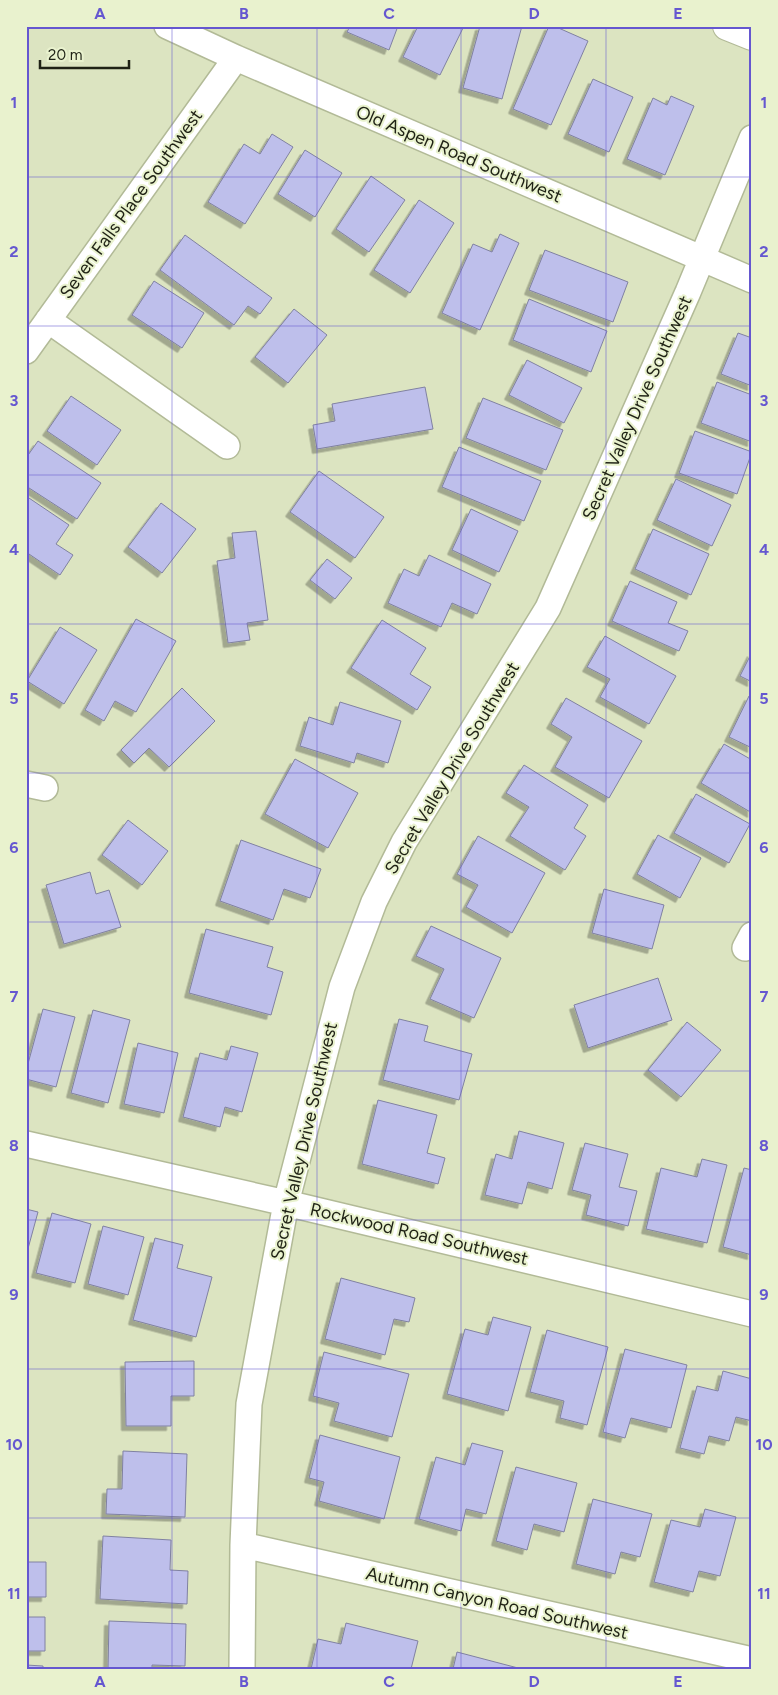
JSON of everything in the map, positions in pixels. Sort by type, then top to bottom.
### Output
[{"type":"main road","points":[[727,26],[752,36]]},
{"type":"street","name":"Old Aspen Road Southwest","points":[[167,26],[236,58],[752,280]]},
{"type":"street","name":"Seven Falls Place Southwest","points":[[26,351],[236,58]]},
{"type":"street","name":"Secret Valley Drive Southwest","points":[[242,1669],[243,1545],[249,1404],[286,1202],[342,987],[374,902],[404,842],[548,608],[702,258],[752,138]]},
{"type":"street","points":[[48,320],[227,446]]},
{"type":"street","name":"Rockwood Road Southwest","points":[[26,1144],[286,1202],[752,1314]]},
{"type":"street","name":"Autumn Canyon Road Southwest","points":[[243,1545],[752,1660]]},
{"type":"building","points":[[350,26],[398,26],[389,50],[347,32]]},
{"type":"building","points":[[418,26],[464,26],[440,75],[403,57]]},
{"type":"building","points":[[480,26],[522,26],[502,99],[463,88]]},
{"type":"building","points":[[549,26],[554,26],[588,41],[551,125],[513,109]]},
{"type":"building","points":[[593,79],[633,97],[609,152],[568,134]]},
{"type":"building","points":[[671,96],[694,106],[665,175],[627,159],[653,98],[667,105]]},
{"type":"building","points":[[272,134],[293,147],[245,224],[208,202],[244,144],[260,154]]},
{"type":"building","points":[[305,150],[342,173],[315,217],[278,194]]},
{"type":"building","points":[[371,176],[405,200],[369,252],[336,229]]},
{"type":"building","points":[[419,200],[454,223],[410,293],[374,270]]},
{"type":"building","points":[[500,234],[519,243],[480,330],[442,313],[473,244],[492,252]]},
{"type":"building","points":[[185,235],[272,298],[260,314],[248,306],[234,325],[160,270]]},
{"type":"building","points":[[545,250],[628,282],[613,322],[529,290]]},
{"type":"building","points":[[154,281],[204,313],[182,348],[132,315]]},
{"type":"building","points":[[529,299],[607,331],[591,372],[513,340]]},
{"type":"building","points":[[294,309],[327,335],[288,383],[255,357]]},
{"type":"building","points":[[738,333],[752,338],[752,386],[721,374]]},
{"type":"building","points":[[527,360],[582,388],[564,423],[509,395]]},
{"type":"building","points":[[717,382],[752,395],[752,442],[701,423]]},
{"type":"building","points":[[425,387],[433,429],[317,449],[313,425],[335,421],[332,404]]},
{"type":"building","points":[[71,396],[121,430],[97,465],[47,431]]},
{"type":"building","points":[[483,398],[563,430],[546,470],[466,438]]},
{"type":"building","points":[[695,431],[752,452],[737,494],[679,473]]},
{"type":"building","points":[[38,441],[101,483],[77,519],[26,486],[26,458]]},
{"type":"building","points":[[459,447],[541,481],[524,521],[442,487]]},
{"type":"building","points":[[319,471],[384,517],[355,558],[290,512]]},
{"type":"building","points":[[676,479],[731,505],[712,546],[657,520]]},
{"type":"building","points":[[26,496],[69,525],[56,544],[73,555],[60,575],[26,552]]},
{"type":"building","points":[[161,503],[196,529],[162,573],[128,547]]},
{"type":"building","points":[[471,509],[518,531],[499,572],[452,550]]},
{"type":"building","points":[[653,529],[709,554],[691,595],[635,569]]},
{"type":"building","points":[[256,531],[268,620],[247,623],[250,640],[228,643],[217,561],[235,558],[232,533]]},
{"type":"building","points":[[429,555],[491,584],[477,614],[452,603],[441,627],[388,603],[404,569],[419,576]]},
{"type":"building","points":[[327,559],[352,578],[335,599],[310,580]]},
{"type":"building","points":[[630,581],[677,602],[668,623],[688,631],[679,651],[612,621]]},
{"type":"building","points":[[136,619],[176,641],[136,712],[115,701],[104,721],[85,710]]},
{"type":"building","points":[[382,620],[426,648],[410,674],[431,687],[417,710],[351,668]]},
{"type":"building","points":[[60,627],[97,650],[64,704],[27,681]]},
{"type":"building","points":[[605,636],[676,676],[649,724],[600,697],[610,679],[587,667]]},
{"type":"building","points":[[752,652],[752,682],[740,676]]},
{"type":"building","points":[[182,688],[215,721],[169,767],[149,748],[134,763],[121,750]]},
{"type":"building","points":[[749,696],[752,697],[752,748],[729,737]]},
{"type":"building","points":[[566,698],[642,741],[609,798],[555,767],[572,737],[551,724]]},
{"type":"building","points":[[340,702],[401,721],[388,763],[357,753],[354,763],[300,746],[309,717],[333,725]]},
{"type":"building","points":[[724,744],[752,760],[752,813],[701,783]]},
{"type":"building","points":[[295,759],[358,793],[328,848],[265,814]]},
{"type":"building","points":[[524,765],[588,805],[574,828],[586,836],[565,870],[510,836],[529,807],[506,793]]},
{"type":"building","points":[[696,794],[750,824],[729,863],[674,833]]},
{"type":"building","points":[[128,820],[168,851],[142,885],[102,855]]},
{"type":"building","points":[[658,835],[701,858],[680,898],[637,874]]},
{"type":"building","points":[[478,836],[545,873],[512,933],[466,907],[478,885],[457,874]]},
{"type":"building","points":[[241,840],[321,869],[310,898],[284,889],[273,920],[220,901]]},
{"type":"building","points":[[90,872],[96,894],[109,890],[121,927],[64,944],[46,885]]},
{"type":"building","points":[[604,889],[664,905],[652,949],[592,933]]},
{"type":"building","points":[[431,926],[501,958],[474,1018],[430,999],[444,969],[416,956]]},
{"type":"building","points":[[206,929],[273,947],[267,967],[283,972],[271,1015],[189,993]]},
{"type":"building","points":[[658,978],[672,1020],[588,1048],[574,1005]]},
{"type":"building","points":[[43,1009],[75,1017],[56,1087],[26,1079],[26,1071]]},
{"type":"building","points":[[93,1010],[130,1020],[108,1103],[71,1093]]},
{"type":"building","points":[[399,1019],[428,1026],[424,1041],[472,1054],[459,1100],[383,1080]]},
{"type":"building","points":[[687,1022],[721,1050],[681,1097],[648,1070]]},
{"type":"building","points":[[138,1043],[178,1053],[164,1113],[124,1104]]},
{"type":"building","points":[[231,1046],[258,1053],[242,1112],[225,1107],[220,1127],[183,1117],[200,1053],[227,1060]]},
{"type":"building","points":[[378,1100],[437,1115],[427,1153],[445,1158],[438,1184],[362,1164]]},
{"type":"building","points":[[519,1131],[564,1143],[552,1189],[528,1182],[522,1204],[485,1195],[496,1154],[512,1159]]},
{"type":"building","points":[[585,1143],[628,1154],[619,1187],[637,1191],[628,1226],[586,1215],[591,1195],[572,1190]]},
{"type":"building","points":[[702,1159],[727,1165],[707,1243],[646,1229],[661,1168],[697,1177]]},
{"type":"building","points":[[744,1168],[752,1170],[752,1255],[723,1247]]},
{"type":"building","points":[[26,1209],[38,1212],[26,1256]]},
{"type":"building","points":[[52,1213],[91,1224],[75,1283],[36,1273]]},
{"type":"building","points":[[103,1226],[144,1237],[128,1295],[88,1284]]},
{"type":"building","points":[[155,1238],[183,1245],[177,1268],[212,1277],[196,1337],[133,1320]]},
{"type":"building","points":[[341,1278],[415,1298],[409,1322],[394,1319],[385,1355],[325,1339]]},
{"type":"building","points":[[493,1317],[531,1327],[508,1411],[447,1394],[465,1329],[488,1335]]},
{"type":"building","points":[[547,1330],[608,1347],[587,1425],[560,1418],[564,1401],[530,1392]]},
{"type":"building","points":[[625,1349],[687,1365],[671,1428],[631,1418],[625,1438],[603,1432]]},
{"type":"building","points":[[324,1352],[409,1374],[392,1437],[334,1421],[339,1403],[313,1396]]},
{"type":"building","points":[[194,1361],[194,1396],[171,1396],[171,1426],[126,1426],[125,1362]]},
{"type":"building","points":[[723,1371],[752,1379],[752,1421],[736,1417],[729,1441],[709,1436],[704,1454],[680,1448],[697,1386],[718,1391]]},
{"type":"building","points":[[320,1435],[400,1457],[384,1519],[319,1501],[324,1482],[309,1478]]},
{"type":"building","points":[[472,1443],[503,1451],[486,1514],[466,1509],[461,1531],[419,1519],[436,1457],[465,1465]]},
{"type":"building","points":[[123,1451],[187,1454],[185,1517],[106,1514],[107,1489],[122,1489]]},
{"type":"building","points":[[516,1467],[577,1483],[564,1532],[534,1524],[527,1550],[496,1541]]},
{"type":"building","points":[[593,1499],[652,1514],[640,1557],[621,1552],[615,1574],[576,1564]]},
{"type":"building","points":[[705,1509],[736,1517],[720,1576],[699,1571],[693,1592],[654,1582],[671,1520],[700,1527]]},
{"type":"building","points":[[103,1536],[171,1540],[170,1570],[188,1571],[187,1604],[100,1599]]},
{"type":"building","points":[[26,1562],[46,1562],[46,1597],[26,1597]]},
{"type":"building","points":[[26,1617],[45,1617],[45,1651],[26,1651]]},
{"type":"building","points":[[109,1621],[186,1624],[185,1666],[152,1665],[152,1669],[108,1669]]},
{"type":"building","points":[[346,1623],[418,1641],[411,1669],[311,1669],[318,1639],[341,1644]]},
{"type":"building","points":[[457,1652],[518,1668],[518,1669],[453,1669]]},
{"type":"building","points":[[26,1665],[43,1666],[43,1669],[26,1669]]}]
